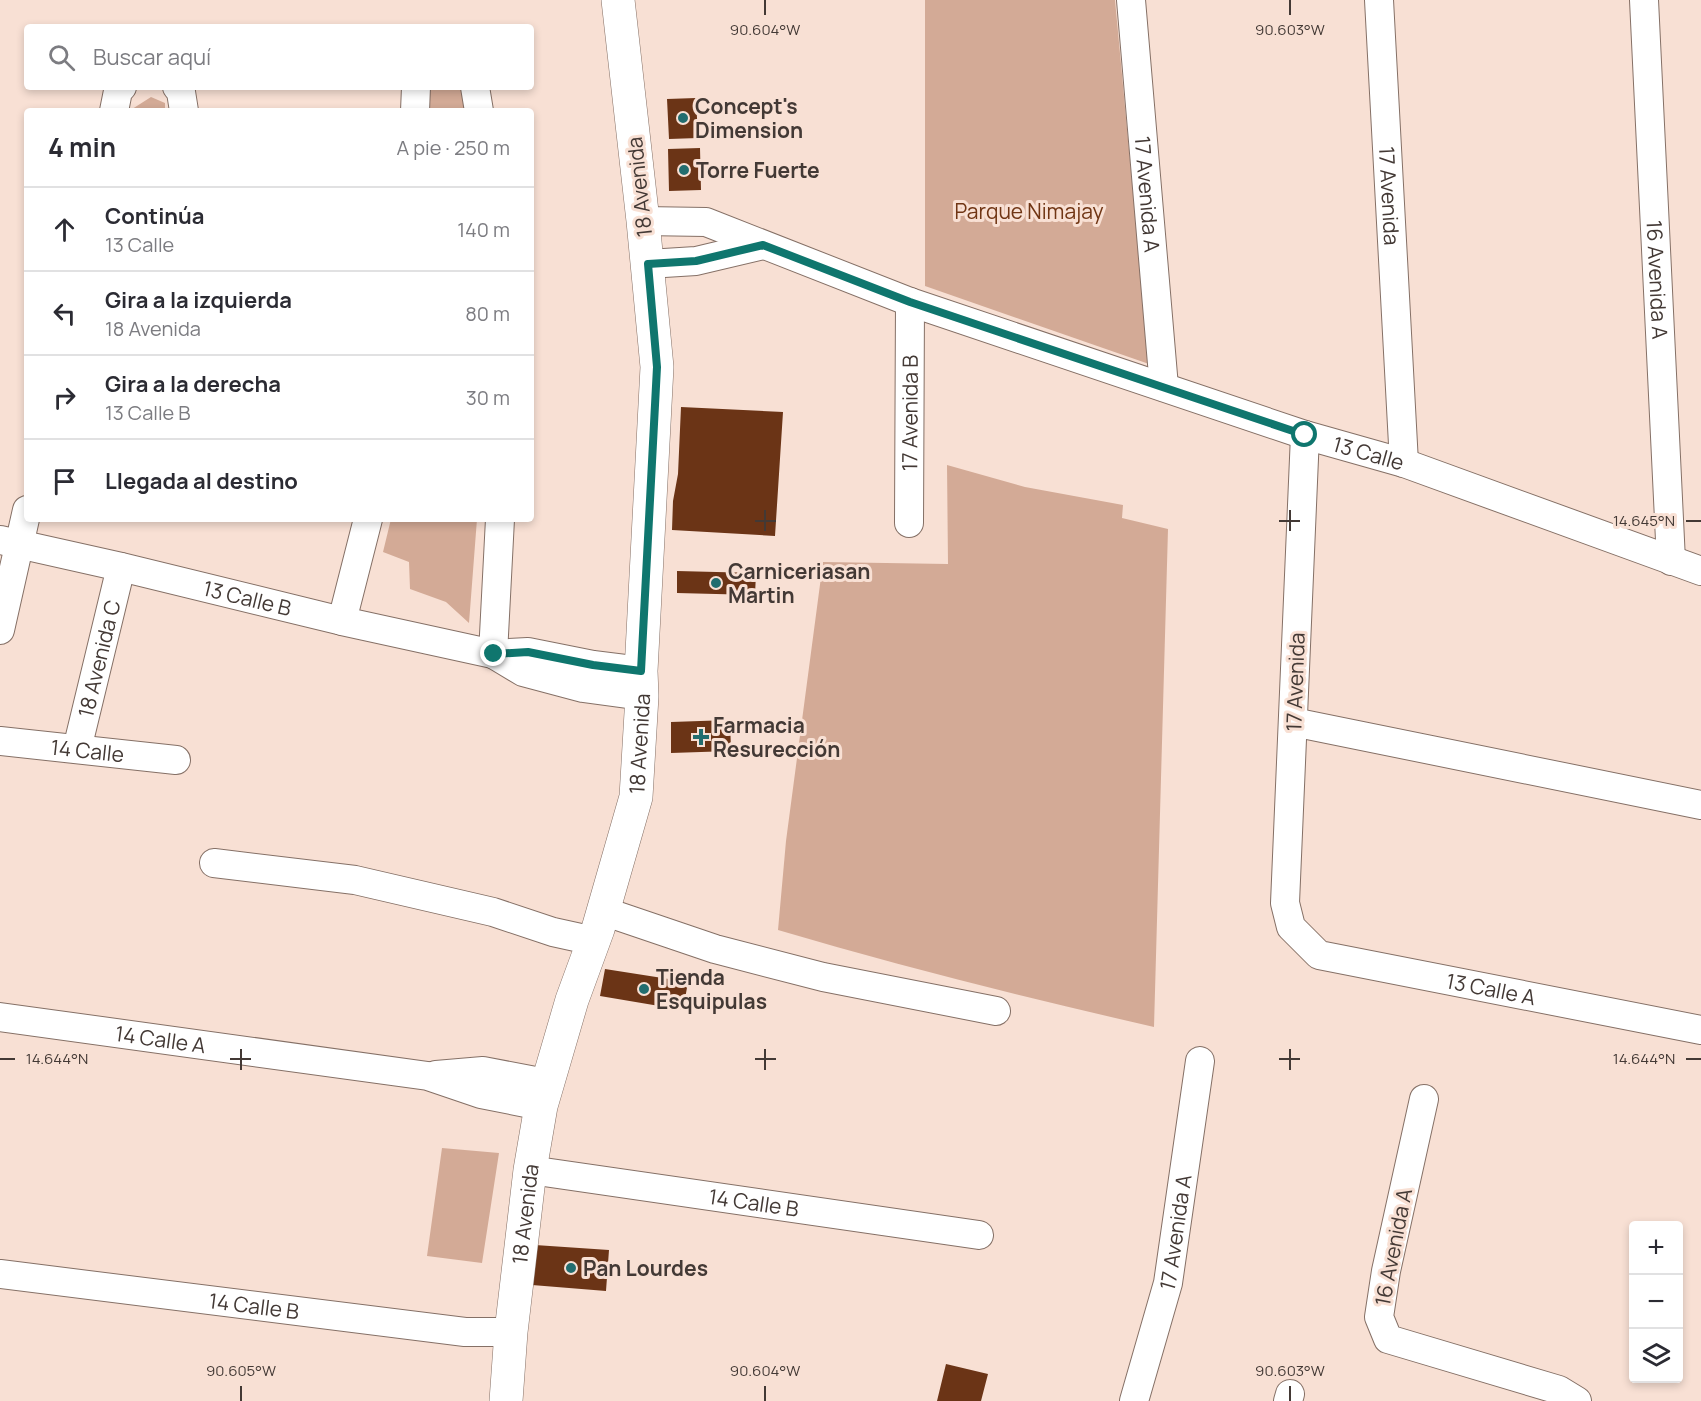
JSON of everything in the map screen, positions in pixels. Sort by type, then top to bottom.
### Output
[{"type":"street","name":"18 Avenida","points":[[506,1401],[511,1332],[530,1170],[544,1095],[636,797],[657,367],[644,221],[618,0]]},
{"type":"street","name":"17 Avenida A","points":[[1131,0],[1164,387]]},
{"type":"street","name":"17 Avenida","points":[[1379,0],[1404,464]]},
{"type":"street","name":"16 Avenida A","points":[[1644,0],[1671,561]]},
{"type":"street","points":[[115,108],[119,90]]},
{"type":"street","points":[[415,108],[416,90]]},
{"type":"street","points":[[475,90],[478,108]]},
{"type":"street","name":"13 Calle","points":[[644,221],[706,222],[910,302],[1305,435],[1404,464],[1701,571]]},
{"type":"street","points":[[648,264],[696,261],[763,245]]},
{"type":"street","name":"17 Avenida B","points":[[909,523],[910,302]]},
{"type":"street","name":"17 Avenida","points":[[1291,927],[1285,903],[1305,435]]},
{"type":"street","points":[[0,630],[10,542],[24,516]]},
{"type":"street","points":[[342,621],[367,522]]},
{"type":"street","points":[[494,654],[500,522]]},
{"type":"street","name":"13 Calle B","points":[[10,542],[342,621],[494,654],[523,672],[583,688],[642,683]]},
{"type":"street","name":"18 Avenida C","points":[[76,749],[121,567]]},
{"type":"street","points":[[1293,722],[1701,806]]},
{"type":"street","name":"14 Calle","points":[[0,741],[176,760]]},
{"type":"street","points":[[214,863],[355,880],[493,912],[553,932],[598,926],[715,949],[823,977],[996,1011]]},
{"type":"street","name":"13 Calle A","points":[[1291,927],[1319,955],[1701,1030]]},
{"type":"street","name":"14 Calle A","points":[[0,1017],[428,1076],[481,1094],[544,1095]]},
{"type":"street","name":"17 Avenida A","points":[[1134,1401],[1168,1283],[1200,1061]]},
{"type":"street","name":"16 Avenida A","points":[[1424,1098],[1386,1271],[1379,1317],[1388,1339],[1559,1390],[1577,1401]]},
{"type":"street","name":"14 Calle B","points":[[530,1170],[979,1235]]},
{"type":"street","name":"14 Calle B","points":[[0,1274],[465,1332],[511,1332]]},
{"type":"green space","name":"Parque Nimajay","points":[[925,0],[1115,0],[1149,364],[925,286]]},
{"type":"green space","points":[[430,90],[464,90],[467,108],[430,108]]},
{"type":"green space","points":[[151,97],[165,103],[165,108],[134,108]]},
{"type":"green space","points":[[947,465],[1025,487],[1123,505],[1122,518],[1168,529],[1154,1027],[871,957],[778,930],[786,841],[823,562],[948,564]]},
{"type":"green space","points":[[390,522],[477,522],[469,623],[446,602],[410,589],[409,562],[383,552]]},
{"type":"green space","points":[[442,1148],[499,1153],[482,1263],[427,1256]]},
{"type":"building","name":"Concept's Dimension","points":[[696,98],[698,138],[669,139],[667,99]]},
{"type":"building","name":"Torre Fuerte","points":[[700,148],[701,190],[669,191],[668,149]]},
{"type":"building","points":[[681,407],[783,412],[775,536],[672,530],[673,501],[678,474]]},
{"type":"building","name":"Carniceriasan Martin","points":[[677,571],[756,573],[755,595],[677,593]]},
{"type":"building","name":"Farmacia Resurección","points":[[730,720],[731,751],[671,753],[671,722]]},
{"type":"building","name":"Tienda Esquipulas","points":[[605,969],[688,982],[683,1010],[600,996]]},
{"type":"building","name":"Pan Lourdes","points":[[535,1245],[609,1250],[606,1291],[532,1285]]},
{"type":"building","points":[[946,1364],[988,1374],[981,1401],[937,1401]]},
{"type":"place","name":"Concept's Dimension","points":[[683,118]]},
{"type":"place","name":"Torre Fuerte","points":[[684,170]]},
{"type":"place","name":"Carniceriasan Martin","points":[[716,583]]},
{"type":"place","name":"Farmacia Resurección","points":[[701,737]]},
{"type":"place","name":"Tienda Esquipulas","points":[[644,989]]},
{"type":"place","name":"Pan Lourdes","points":[[571,1268]]},
{"type":"route","points":[[494,654],[528,652],[593,665],[641,671],[657,367],[648,264],[696,261],[763,245],[910,302],[1305,435]]}]
